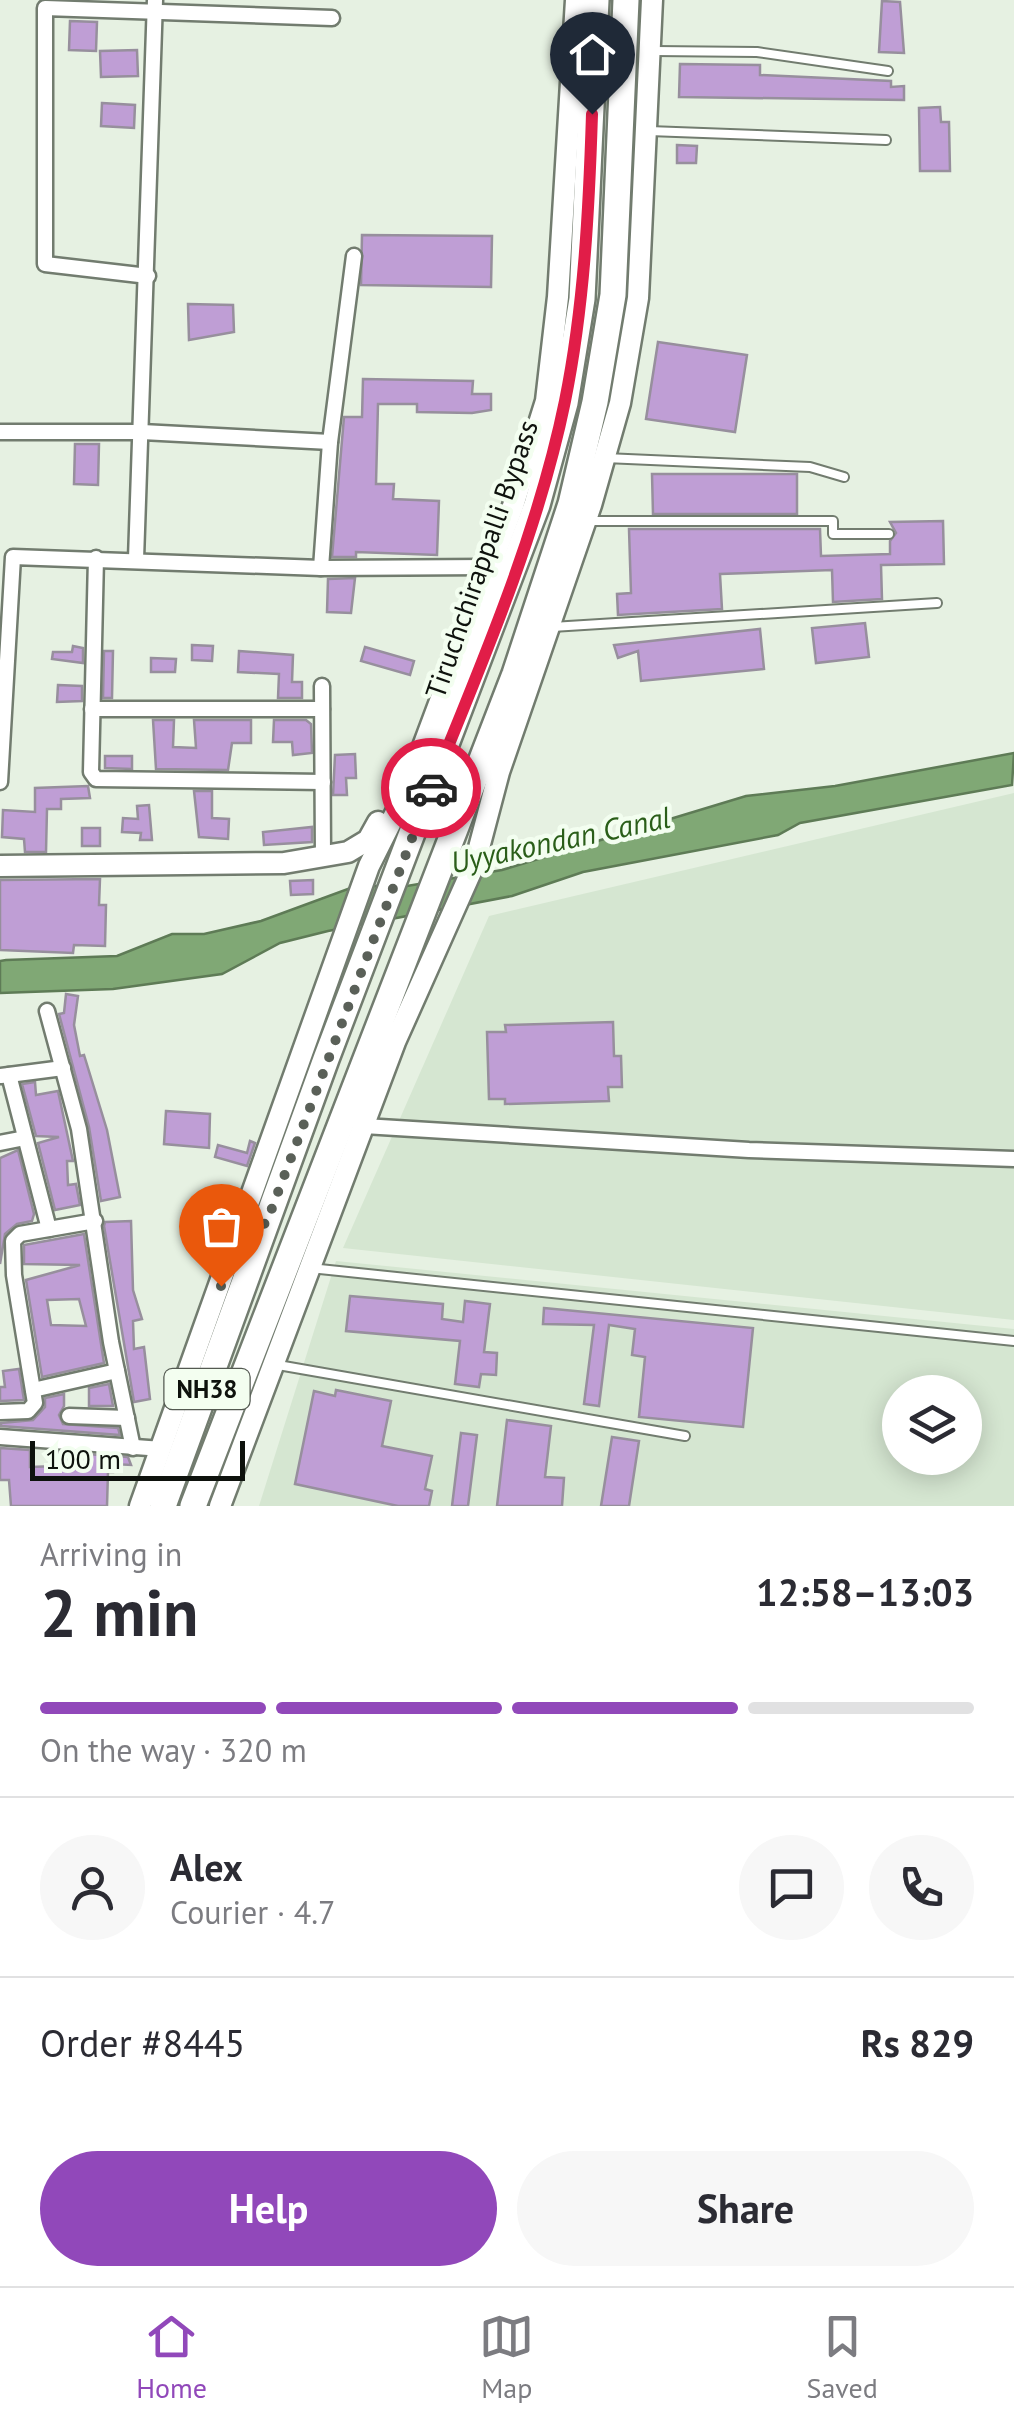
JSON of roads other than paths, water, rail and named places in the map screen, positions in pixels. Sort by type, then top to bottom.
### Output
[{"type":"highway","name":"Tiruchchirappalli Bypass","points":[[256,1222],[278,1190],[537,505],[565,402],[582,299],[596,0]]},
{"type":"highway","name":"NH38","points":[[193,1506],[515,674],[571,504],[595,402],[612,294],[626,0]]},
{"type":"highway","name":"NH38","points":[[163,1506],[250,1272],[256,1222]]},
{"type":"street","points":[[140,1506],[256,1222],[340,950],[370,866],[424,745],[546,402],[558,297],[576,0]]},
{"type":"street","points":[[222,1505],[395,1042],[475,863],[499,772],[605,458],[620,403],[638,298],[649,131],[652,0]]},
{"type":"street","points":[[148,276],[46,264],[45,8],[155,8],[332,18]]},
{"type":"street","points":[[136,560],[155,8]]},
{"type":"street","points":[[321,568],[330,442],[354,256]]},
{"type":"street","points":[[0,432],[142,432],[330,442]]},
{"type":"street","points":[[0,782],[6,557],[321,568],[490,567]]},
{"type":"street","points":[[96,558],[91,772],[105,782],[323,782]]},
{"type":"street","points":[[322,686],[323,856]]},
{"type":"street","points":[[92,709],[322,709]]},
{"type":"street","points":[[0,866],[284,863],[348,852],[368,840],[400,778],[424,745]]},
{"type":"street","points":[[47,1011],[95,1221],[117,1371],[134,1448]]},
{"type":"street","points":[[49,1229],[4,1076],[62,1068]]},
{"type":"street","points":[[364,1126],[749,1150],[1014,1159]]},
{"type":"street","points":[[0,1142],[25,1138]]},
{"type":"street","points":[[0,1412],[33,1408],[34,1390],[14,1275],[13,1241],[20,1234],[95,1221]]},
{"type":"street","points":[[34,1390],[117,1371]]},
{"type":"street","points":[[69,1416],[127,1418]]},
{"type":"street","points":[[0,1437],[162,1450]]},
{"type":"lane","points":[[651,51],[757,52],[888,71]]},
{"type":"lane","points":[[649,131],[886,140]]},
{"type":"lane","points":[[605,458],[810,466],[844,477]]},
{"type":"lane","points":[[586,521],[833,521],[833,534],[889,534]]},
{"type":"lane","points":[[549,628],[936,602]]},
{"type":"lane","points":[[310,1268],[1014,1341]]},
{"type":"lane","points":[[274,1364],[686,1436]]},
{"type":"water label","name":"Uyyakondan Canal","points":[[560,839]]}]
